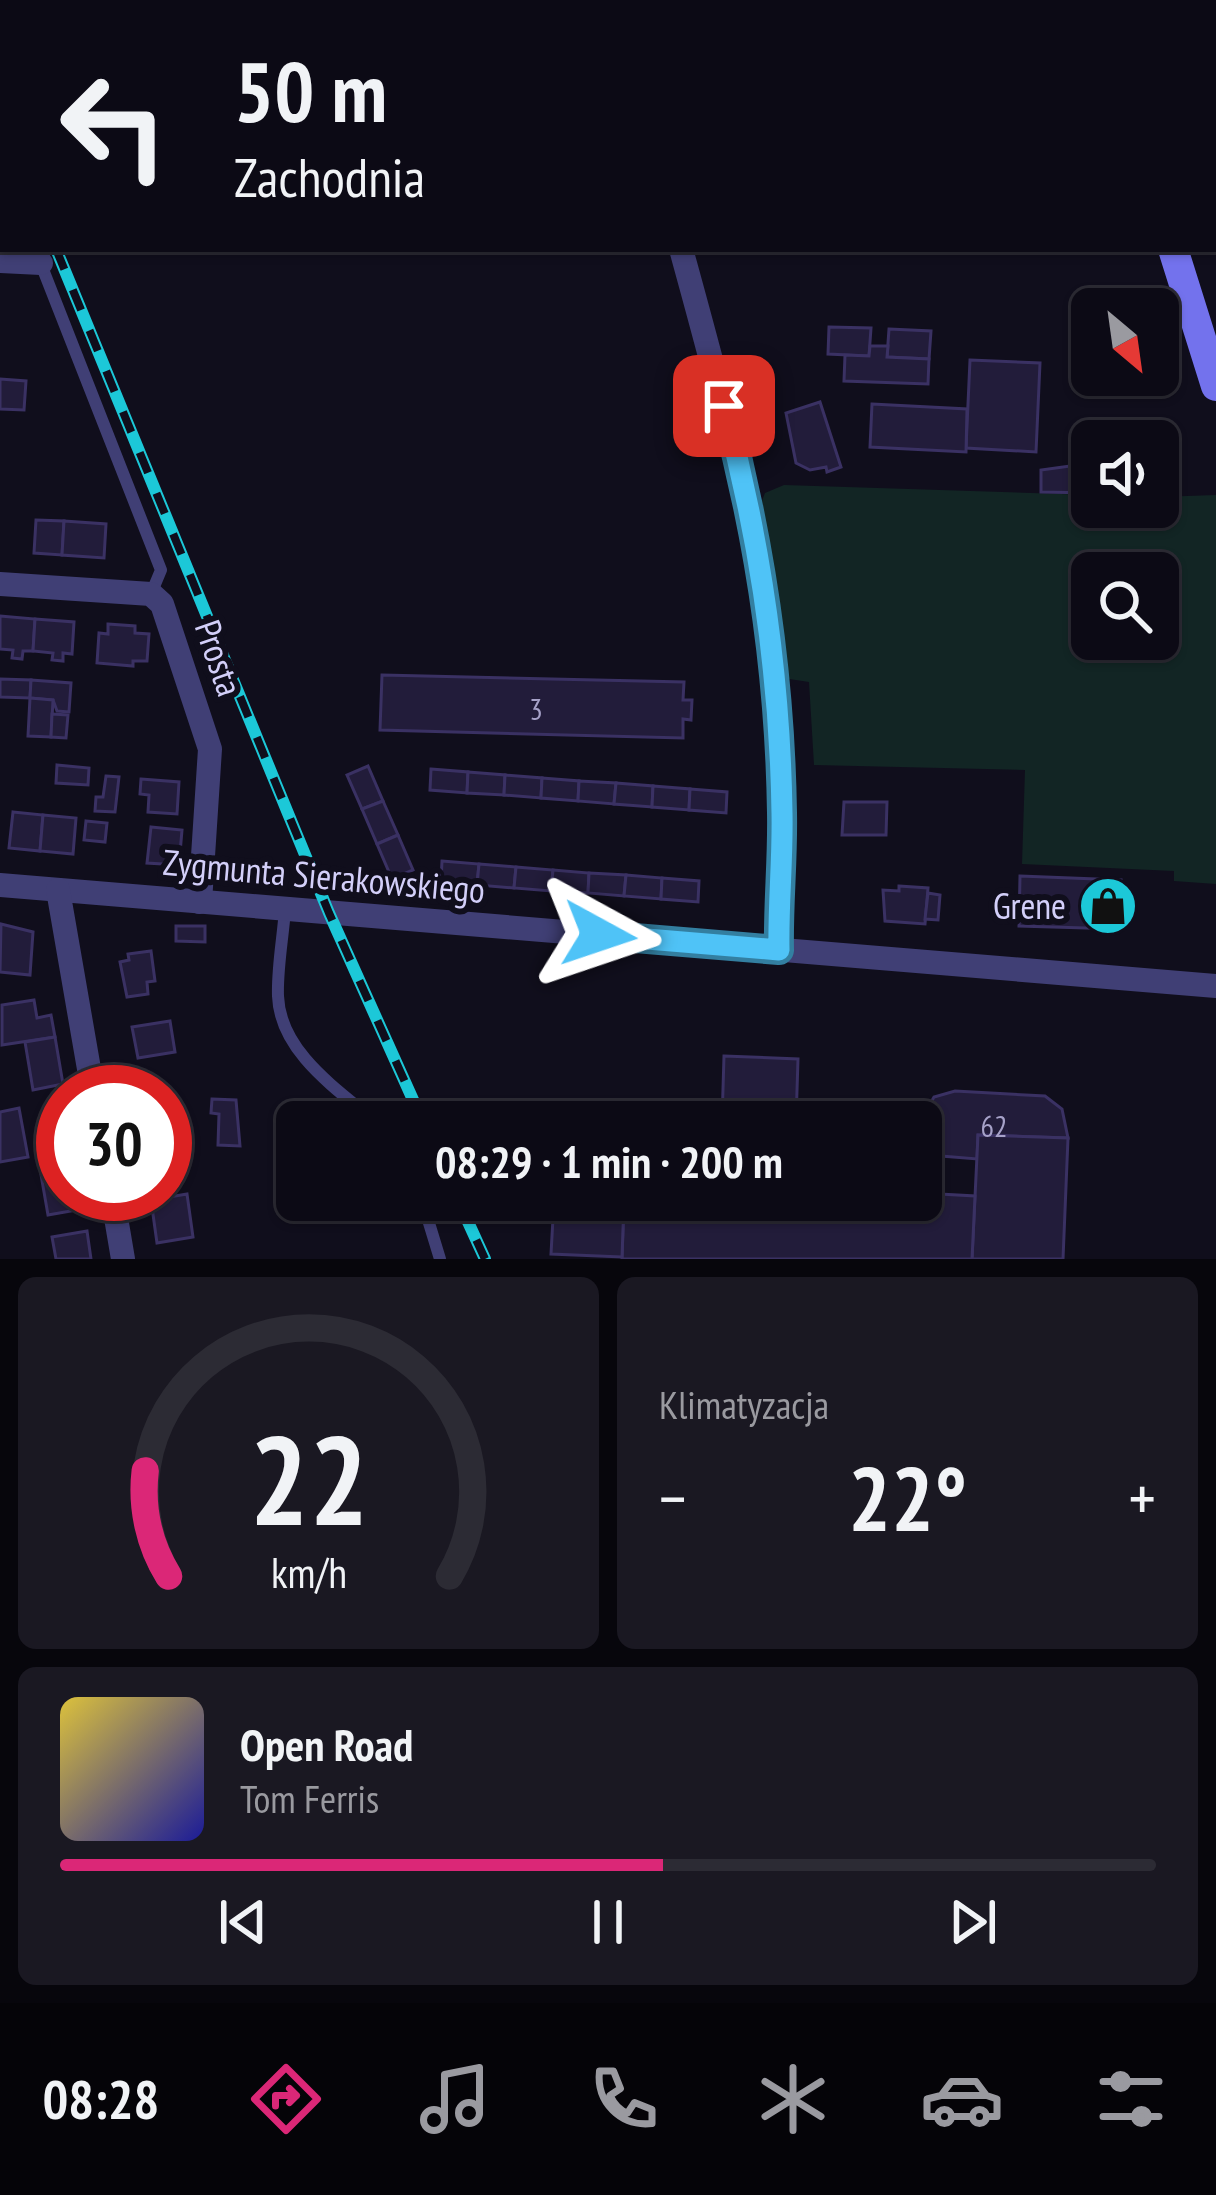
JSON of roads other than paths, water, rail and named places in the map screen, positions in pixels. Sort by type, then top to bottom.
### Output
[{"type":"main road","points":[[1175,252],[1216,386]]},
{"type":"street","points":[[682,252],[745,484],[763,584],[776,681],[781,793],[779,950]]},
{"type":"street","points":[[0,261],[38,256]]},
{"type":"street","name":"Prosta","points":[[0,584],[151,594],[162,604],[208,734],[200,902]]},
{"type":"street","name":"Zygmunta Sierakowskiego","points":[[0,885],[1216,986]]},
{"type":"street","points":[[58,890],[89,1065]]},
{"type":"street","points":[[117,1221],[123,1259]]},
{"type":"lane","points":[[38,256],[161,570],[151,594]]},
{"type":"lane","points":[[285,909],[278,999],[283,1021],[309,1064],[352,1101]]},
{"type":"lane","points":[[428,1221],[440,1259]]},
{"type":"railway","points":[[57,252],[329,913],[414,1101]]},
{"type":"railway","points":[[468,1221],[485,1259]]},
{"type":"place","name":"Grene","points":[[1108,906]]}]
